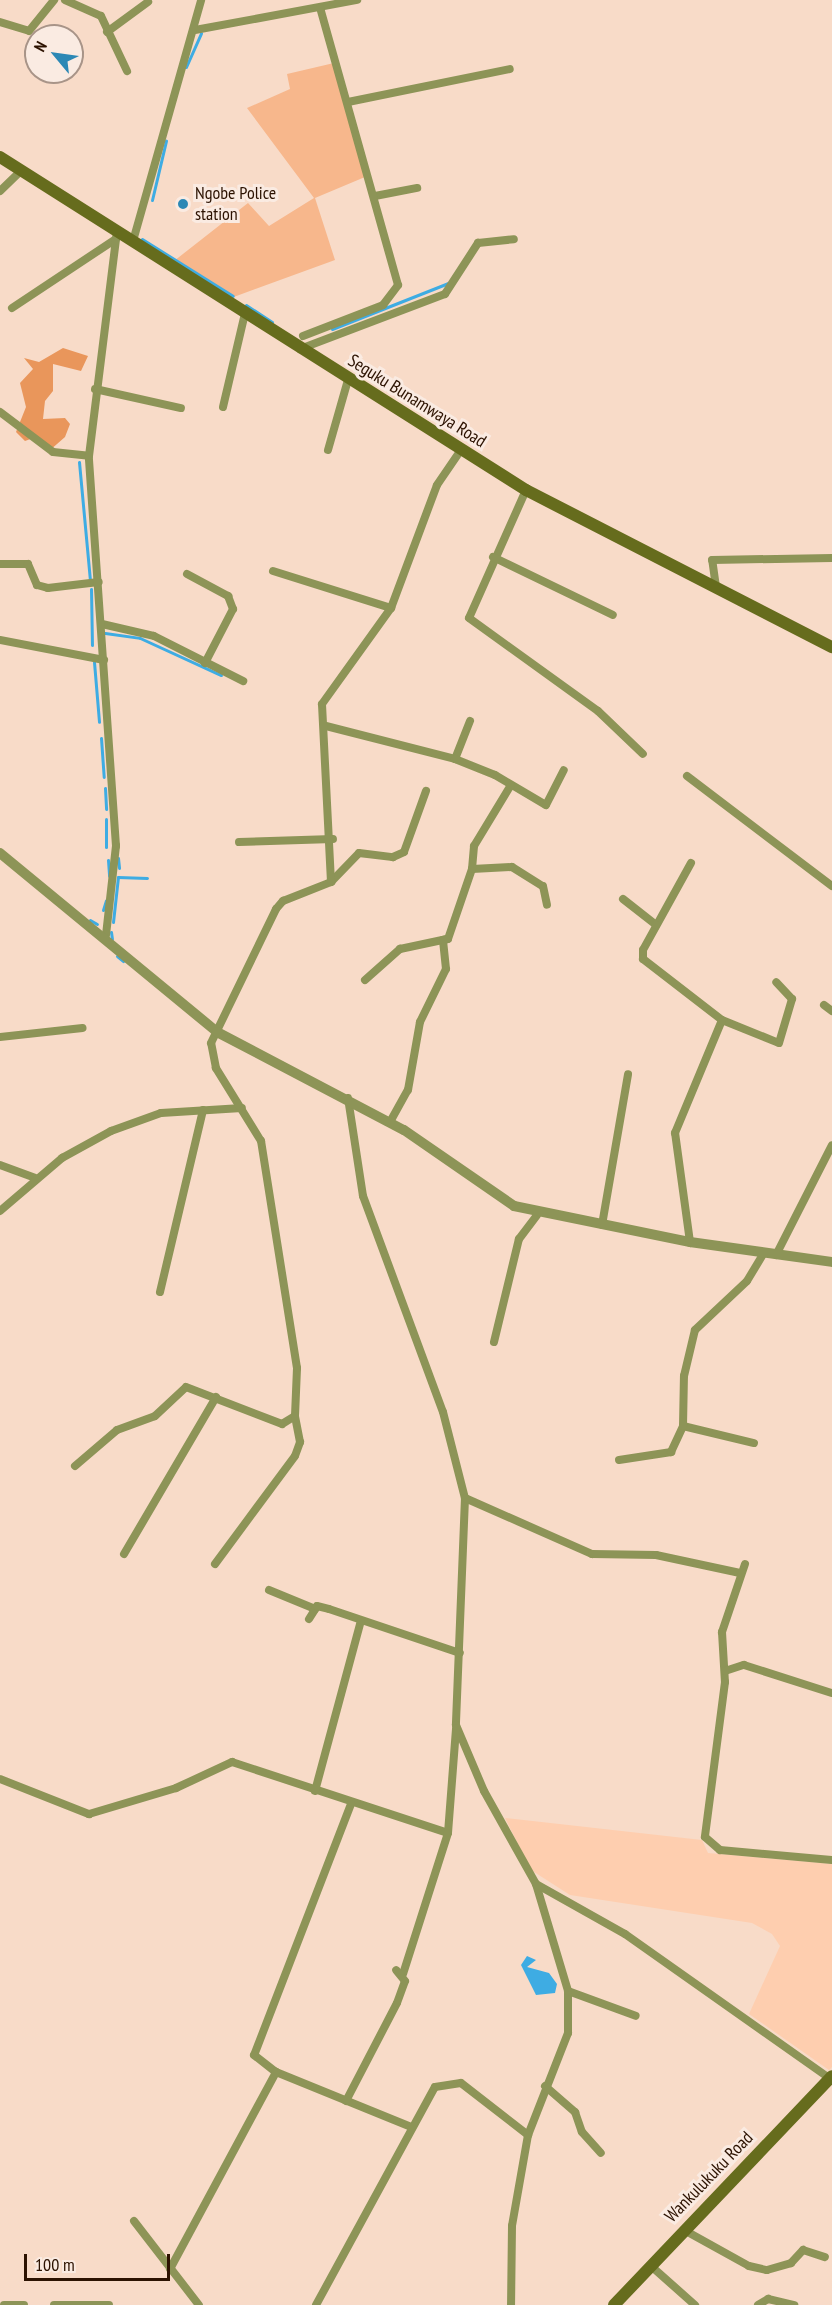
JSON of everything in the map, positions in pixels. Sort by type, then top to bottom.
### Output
[{"type":"main road","name":"Seguku Bunamwaya Road","points":[[0,157],[116,235],[133,241],[245,313],[301,343],[348,380],[526,490],[832,647]]},
{"type":"main road","name":"Wankulukuku Road","points":[[614,2305],[831,2078]]},
{"type":"street","points":[[0,22],[29,31],[54,0]]},
{"type":"street","points":[[65,0],[95,11],[127,71]]},
{"type":"street","points":[[133,241],[195,30],[201,0]]},
{"type":"street","points":[[195,30],[357,0]]},
{"type":"street","points":[[107,32],[148,2]]},
{"type":"street","points":[[301,343],[394,296],[398,285],[375,196],[320,8]]},
{"type":"street","points":[[348,102],[510,69]]},
{"type":"street","points":[[0,191],[21,171]]},
{"type":"street","points":[[375,196],[417,188]]},
{"type":"street","points":[[12,308],[116,235]]},
{"type":"street","points":[[106,935],[116,846],[89,456],[95,389],[112,295],[116,235]]},
{"type":"street","points":[[301,343],[445,294],[478,243],[514,239]]},
{"type":"street","points":[[223,407],[245,313]]},
{"type":"street","points":[[328,450],[348,380]]},
{"type":"street","points":[[95,389],[181,408]]},
{"type":"street","points":[[0,412],[53,452],[89,456]]},
{"type":"street","points":[[331,882],[333,839],[322,757],[326,726],[322,704],[391,608],[437,485],[461,450]]},
{"type":"street","points":[[526,490],[493,557],[471,609],[473,625],[598,711],[643,754]]},
{"type":"street","points":[[493,557],[614,615]]},
{"type":"street","points":[[716,587],[712,560],[832,558]]},
{"type":"street","points":[[0,564],[28,564],[37,585],[48,588],[99,582]]},
{"type":"street","points":[[273,571],[391,608]]},
{"type":"street","points":[[187,574],[228,596],[233,609],[205,663]]},
{"type":"street","points":[[102,624],[154,636],[243,681]]},
{"type":"street","points":[[0,640],[104,660]]},
{"type":"street","points":[[455,759],[470,721]]},
{"type":"street","points":[[326,726],[455,759],[511,785],[546,805],[564,770]]},
{"type":"street","points":[[687,776],[832,886]]},
{"type":"street","points":[[390,1122],[408,1090],[420,1022],[446,969],[442,944],[448,939],[472,869],[477,839],[511,785]]},
{"type":"street","points":[[214,1564],[295,1456],[300,1442],[295,1416],[297,1368],[265,1161],[257,1131],[210,1051],[276,909],[283,901],[331,882],[359,853],[393,857],[404,852],[426,790]]},
{"type":"street","points":[[239,842],[333,839]]},
{"type":"street","points":[[0,853],[106,935],[217,1032],[348,1098],[390,1122],[492,1193],[537,1215],[690,1242],[832,1262]]},
{"type":"street","points":[[691,863],[656,925],[643,959],[722,1020],[779,1043],[792,999],[776,982]]},
{"type":"street","points":[[472,869],[512,867],[543,886],[547,905]]},
{"type":"street","points":[[623,899],[656,925]]},
{"type":"street","points":[[365,980],[400,950],[448,939]]},
{"type":"street","points":[[825,1005],[832,1011]]},
{"type":"street","points":[[690,1242],[675,1133],[722,1020]]},
{"type":"street","points":[[0,1037],[83,1028]]},
{"type":"street","points":[[602,1225],[628,1074]]},
{"type":"street","points":[[346,2101],[397,2003],[400,1972],[448,1833],[460,1653],[465,1498],[443,1412],[363,1196],[348,1098]]},
{"type":"street","points":[[0,1211],[35,1178],[111,1131],[161,1113],[242,1108]]},
{"type":"street","points":[[160,1292],[203,1110]]},
{"type":"street","points":[[776,1255],[832,1145]]},
{"type":"street","points":[[0,1165],[35,1178]]},
{"type":"street","points":[[494,1342],[519,1239],[537,1215]]},
{"type":"street","points":[[619,1460],[666,1456],[683,1426],[685,1369],[695,1330],[747,1281],[764,1253]]},
{"type":"street","points":[[75,1466],[117,1430],[154,1416],[179,1389],[194,1388],[282,1424],[295,1416]]},
{"type":"street","points":[[124,1554],[216,1397]]},
{"type":"street","points":[[683,1426],[753,1443]]},
{"type":"street","points":[[465,1498],[592,1554],[656,1555],[740,1573]]},
{"type":"street","points":[[745,1564],[740,1573],[722,1632],[725,1671],[705,1827],[709,1845],[832,1860]]},
{"type":"street","points":[[269,1590],[315,1609],[361,1621],[460,1653]]},
{"type":"street","points":[[309,1619],[315,1609]]},
{"type":"street","points":[[315,1791],[361,1621]]},
{"type":"street","points":[[725,1671],[750,1666],[832,1693]]},
{"type":"street","points":[[456,1725],[483,1791],[536,1884],[568,1991],[568,2033],[545,2086],[528,2135],[512,2226],[511,2305]]},
{"type":"street","points":[[0,1779],[89,1814],[176,1788],[222,1763],[448,1833]]},
{"type":"street","points":[[351,1804],[255,2049],[255,2059],[276,2072],[409,2126]]},
{"type":"street","points":[[536,1884],[625,1934],[831,2078]]},
{"type":"street","points":[[568,1991],[636,2016]]},
{"type":"street","points":[[170,2269],[276,2072]]},
{"type":"street","points":[[316,2305],[427,2095],[449,2081],[461,2083],[498,2108],[528,2135]]},
{"type":"street","points":[[545,2086],[575,2112],[582,2132],[601,2153]]},
{"type":"street","points":[[134,2222],[199,2305]]},
{"type":"street","points":[[684,2230],[748,2266],[766,2270],[791,2263],[803,2250],[825,2257]]},
{"type":"street","points":[[651,2265],[694,2305]]},
{"type":"street","points":[[758,2305],[768,2299],[794,2305]]},
{"type":"street","points":[[4,2305],[24,2305]]},
{"type":"street","points":[[54,2305],[109,2305]]},
{"type":"shaded area","points":[[334,63],[365,177],[315,198],[335,260],[231,298],[174,261],[248,203],[269,226],[314,198],[247,108],[290,89],[287,74]]},
{"type":"shaded area","points":[[63,348],[88,356],[81,371],[53,364],[53,391],[45,401],[43,419],[65,418],[70,424],[65,437],[49,451],[36,437],[25,441],[16,432],[26,407],[20,383],[33,369],[24,358],[39,362]]},
{"type":"shaded area","points":[[505,1818],[702,1840],[708,1853],[832,1864],[832,2067],[829,2070],[749,2014],[780,1946],[772,1934],[752,1923],[570,1895],[531,1870]]},
{"type":"water","points":[[527,1956],[536,1960],[527,1967],[549,1973],[557,1984],[555,1993],[536,1995],[521,1965]]},
{"type":"waterway","points":[[186,67],[201,33]]},
{"type":"waterway","points":[[152,200],[166,141]]},
{"type":"waterway","points":[[142,239],[233,296]]},
{"type":"waterway","points":[[332,329],[448,283]]},
{"type":"waterway","points":[[246,305],[272,322]]},
{"type":"waterway","points":[[79,462],[90,581]]},
{"type":"waterway","points":[[91,589],[92,645]]},
{"type":"waterway","points":[[105,633],[140,638],[221,675]]},
{"type":"waterway","points":[[94,662],[99,722]]},
{"type":"waterway","points":[[101,738],[104,777]]},
{"type":"waterway","points":[[105,788],[106,809]]},
{"type":"waterway","points":[[106,819],[106,847]]},
{"type":"waterway","points":[[118,858],[119,868]]},
{"type":"waterway","points":[[108,860],[109,876]]},
{"type":"waterway","points":[[113,922],[118,877],[147,878]]},
{"type":"waterway","points":[[103,910],[106,900]]},
{"type":"waterway","points":[[90,920],[97,924]]},
{"type":"waterway","points":[[111,932],[112,939]]},
{"type":"waterway","points":[[117,956],[123,961]]},
{"type":"place","name":"Ngobe Police station","points":[[183,204]]}]
